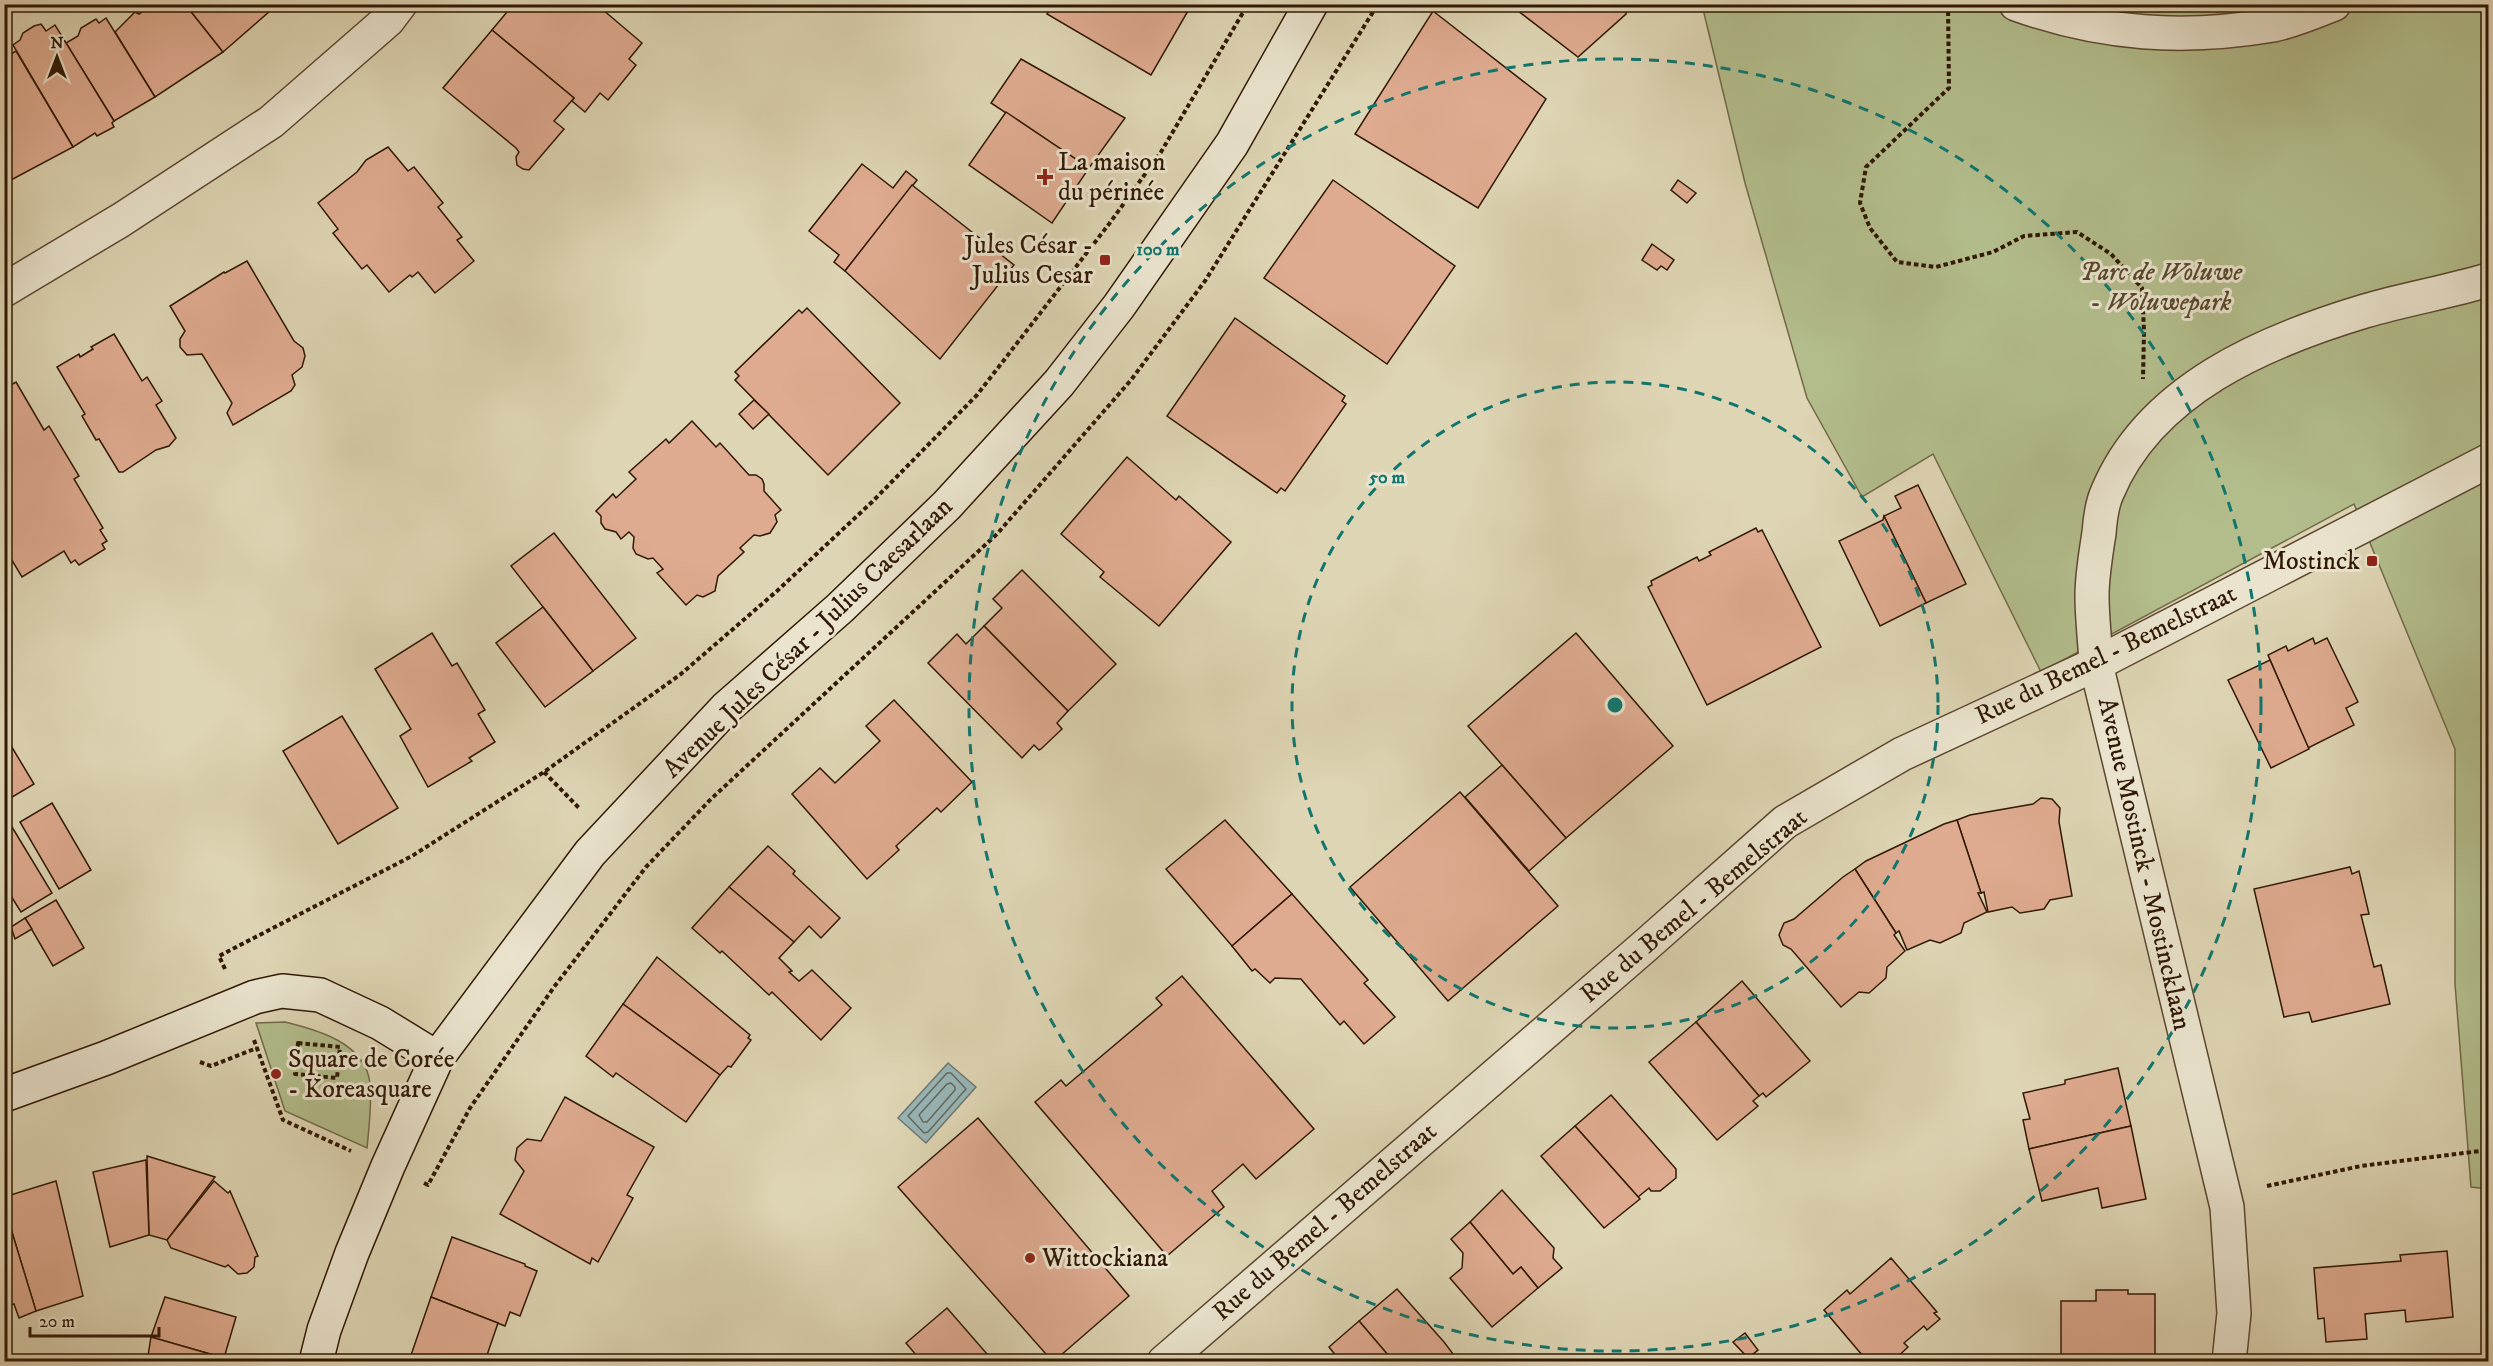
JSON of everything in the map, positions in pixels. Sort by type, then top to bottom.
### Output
[{"type":"street","points":[[4,290],[122,220],[271,122],[388,20],[400,4]]},
{"type":"street","name":"Avenue Jules César - Julius Caesarlaan","points":[[316,1362],[324,1329],[388,1166],[437,1058],[590,853],[726,708],[840,608],[947,506],[1059,383],[1119,306],[1232,144],[1311,4]]},
{"type":"street","points":[[2016,4],[2044,14],[2104,29],[2166,33],[2275,24],[2334,4]]},
{"type":"street","name":"Avenue Mostinck - Mostincklaan","points":[[2229,1362],[2234,1313],[2227,1207],[2096,664],[2092,595],[2106,494],[2141,434],[2170,405],[2199,384],[2239,362],[2300,334],[2365,311],[2488,280]]},
{"type":"street","name":"Rue du Bemel - Bemelstraat","points":[[1164,1362],[1627,962],[1785,822],[1902,754],[2096,664],[2488,461]]},
{"type":"street","points":[[4,1095],[255,997],[282,991],[320,995],[380,1023],[437,1058]]},
{"type":"path","points":[[219,956],[412,856],[544,772],[681,674],[777,591],[872,502],[977,395],[1083,258],[1161,152],[1248,4]]},
{"type":"path","points":[[1948,4],[1949,88],[1866,167],[1860,203],[1870,228],[1897,262],[1936,267],[1993,252],[2024,236],[2077,232],[2111,255],[2142,288],[2144,332],[2141,434]]},
{"type":"path","points":[[544,772],[587,816]]},
{"type":"path","points":[[240,1004],[283,1120],[428,1185]]},
{"type":"path","points":[[298,1043],[340,1047],[337,1078],[295,1074],[298,1043]]},
{"type":"path","points":[[2267,1186],[2361,1166],[2488,1150]]},
{"type":"green space","name":"Parc de Woluwe - Woluwepark","points":[[1702,5],[2488,5],[2488,1189],[2471,1187],[2455,984],[2455,749],[2354,504],[2041,672],[1933,454],[1862,497],[1807,398],[1745,183]]},
{"type":"green space","points":[[285,1022],[312,1029],[338,1040],[359,1058],[366,1069],[370,1083],[367,1148],[285,1111],[256,1023]]},
{"type":"water","points":[[948,1063],[976,1087],[926,1143],[898,1118]]},
{"type":"building","points":[[152,4],[185,4],[223,52],[155,97],[115,32],[135,12],[139,14]]},
{"type":"building","points":[[185,4],[278,4],[223,52]]},
{"type":"building","points":[[510,4],[596,4],[642,43],[629,59],[636,65],[608,100],[600,93],[585,112],[572,101],[574,98],[492,30],[512,6]]},
{"type":"building","points":[[1053,4],[1192,4],[1151,75],[1047,14]]},
{"type":"building","points":[[1509,4],[1628,4],[1626,14],[1578,57]]},
{"type":"building","points":[[1433,11],[1546,99],[1478,208],[1355,134]]},
{"type":"building","points":[[106,18],[155,97],[114,121],[66,43],[78,36],[81,28],[96,19],[99,23]]},
{"type":"building","points":[[41,24],[46,31],[55,25],[114,121],[112,123],[114,127],[97,136],[95,133],[73,147],[13,45],[20,40],[23,33]]},
{"type":"building","points":[[492,30],[574,98],[554,121],[564,129],[529,170],[517,165],[516,157],[519,152],[516,148],[443,88]]},
{"type":"building","points":[[16,51],[73,147],[11,180],[4,170],[4,58]]},
{"type":"building","points":[[1021,59],[1125,118],[1089,168],[991,103]]},
{"type":"building","points":[[1006,112],[1089,168],[1052,223],[969,165]]},
{"type":"building","points":[[388,147],[408,171],[414,167],[443,203],[438,207],[462,237],[457,240],[474,261],[435,293],[418,272],[412,277],[410,275],[389,292],[367,265],[362,269],[333,233],[338,229],[318,203],[357,172],[366,160]]},
{"type":"building","points":[[862,164],[893,188],[906,171],[917,180],[845,271],[834,262],[839,255],[809,231]]},
{"type":"building","points":[[1333,180],[1455,266],[1387,364],[1264,278]]},
{"type":"building","points":[[1678,180],[1696,193],[1687,203],[1671,190]]},
{"type":"building","points":[[912,185],[1014,265],[940,359],[845,271]]},
{"type":"building","points":[[1652,244],[1674,260],[1667,270],[1661,266],[1657,270],[1642,260]]},
{"type":"building","points":[[247,261],[294,341],[303,348],[305,356],[302,367],[292,375],[295,385],[291,391],[233,425],[227,413],[232,403],[202,354],[187,355],[180,347],[180,339],[185,331],[170,306],[224,272]]},
{"type":"building","points":[[807,308],[900,403],[828,475],[735,380],[739,376],[735,372],[799,310],[802,313]]},
{"type":"building","points":[[1235,318],[1345,396],[1342,401],[1346,404],[1285,491],[1281,488],[1277,493],[1167,416]]},
{"type":"building","points":[[114,334],[142,381],[147,377],[162,401],[156,405],[176,438],[169,446],[156,450],[123,472],[119,472],[99,439],[96,440],[82,416],[85,414],[57,367],[79,354],[80,357],[93,349],[91,347]]},
{"type":"building","points":[[16,382],[44,430],[49,426],[79,476],[74,479],[103,528],[100,530],[107,541],[102,544],[105,549],[79,565],[75,560],[71,563],[64,551],[22,577],[4,547],[4,389]]},
{"type":"building","points":[[754,400],[769,414],[753,429],[739,414]]},
{"type":"building","points":[[692,421],[716,447],[720,443],[749,475],[756,475],[762,479],[764,491],[781,510],[775,515],[777,522],[770,533],[754,535],[740,548],[744,552],[718,576],[715,591],[703,597],[697,595],[686,605],[657,573],[663,569],[653,558],[648,559],[636,554],[633,548],[634,537],[629,532],[621,539],[616,532],[605,529],[601,523],[601,516],[596,511],[613,494],[616,498],[636,479],[629,472],[666,439],[669,443]]},
{"type":"building","points":[[1127,457],[1176,500],[1179,496],[1231,542],[1159,626],[1100,577],[1104,572],[1061,534]]},
{"type":"building","points":[[1918,485],[1966,584],[1926,603],[1884,516],[1901,508],[1895,496]]},
{"type":"building","points":[[1884,516],[1926,603],[1880,626],[1839,541],[1883,520]]},
{"type":"building","points":[[1756,528],[1758,532],[1762,530],[1821,647],[1707,705],[1648,587],[1652,585],[1651,581],[1697,557],[1699,561],[1711,555],[1709,552]]},
{"type":"building","points":[[554,533],[636,638],[593,671],[511,566]]},
{"type":"building","points":[[1022,570],[1116,664],[1068,711],[984,626],[1002,608],[993,599]]},
{"type":"building","points":[[543,607],[593,671],[545,707],[496,643]]},
{"type":"building","points":[[984,626],[1068,711],[1057,723],[1062,729],[1041,749],[1039,750],[1034,745],[1022,758],[928,663],[957,634],[966,644]]},
{"type":"building","points":[[432,633],[452,666],[457,663],[485,710],[478,714],[495,742],[469,758],[472,761],[428,787],[400,736],[411,729],[375,669]]},
{"type":"building","points":[[1576,633],[1673,746],[1566,838],[1468,726]]},
{"type":"building","points":[[2313,638],[2315,644],[2327,638],[2358,702],[2346,708],[2354,725],[2308,748],[2268,655],[2286,646],[2288,651]]},
{"type":"building","points":[[2270,660],[2309,749],[2271,768],[2228,680]]},
{"type":"building","points":[[894,700],[972,782],[941,812],[937,808],[896,846],[899,850],[867,879],[792,794],[820,768],[835,783],[880,741],[866,726]]},
{"type":"building","points":[[342,716],[398,808],[338,844],[283,751]]},
{"type":"building","points":[[4,734],[34,784],[4,802]]},
{"type":"building","points":[[1502,765],[1566,838],[1529,871],[1465,797]]},
{"type":"building","points":[[1460,792],[1558,906],[1448,1001],[1350,887]]},
{"type":"building","points":[[2041,798],[2052,799],[2060,808],[2059,822],[2072,896],[2050,900],[2044,909],[2020,913],[2012,907],[1988,912],[1984,892],[1981,893],[1957,820],[1970,815],[2033,804]]},
{"type":"building","points":[[52,803],[91,870],[59,889],[20,822]]},
{"type":"building","points":[[1225,820],[1292,894],[1232,946],[1166,869]]},
{"type":"building","points":[[1957,820],[1981,893],[1978,893],[1987,912],[1964,923],[1961,933],[1940,943],[1930,940],[1907,950],[1899,931],[1896,933],[1855,869],[1866,861]]},
{"type":"building","points":[[12,827],[52,893],[21,912],[4,885],[4,831]]},
{"type":"building","points":[[768,846],[795,871],[793,874],[840,918],[821,938],[809,926],[794,942],[729,887]]},
{"type":"building","points":[[2350,867],[2352,874],[2359,871],[2369,914],[2361,915],[2374,967],[2381,965],[2390,1004],[2312,1022],[2309,1012],[2284,1017],[2254,889]]},
{"type":"building","points":[[1855,869],[1905,951],[1887,967],[1886,978],[1869,993],[1859,992],[1841,1007],[1791,949],[1783,945],[1779,935],[1784,923],[1794,919]]},
{"type":"building","points":[[729,887],[794,942],[779,958],[792,971],[789,972],[799,981],[812,970],[851,1008],[821,1040],[772,992],[769,995],[722,951],[720,953],[692,928]]},
{"type":"building","points":[[1292,894],[1368,980],[1364,983],[1395,1017],[1364,1044],[1344,1021],[1340,1025],[1301,979],[1275,978],[1270,983],[1255,969],[1252,971],[1232,946]]},
{"type":"building","points":[[56,900],[84,948],[53,966],[25,918]]},
{"type":"building","points":[[25,918],[32,929],[15,939],[11,927]]},
{"type":"building","points":[[657,957],[750,1035],[748,1038],[751,1040],[731,1067],[728,1066],[720,1075],[623,1004]]},
{"type":"building","points":[[1182,976],[1314,1129],[1256,1179],[1243,1164],[1212,1191],[1224,1207],[1167,1256],[1035,1102],[1061,1080],[1066,1086],[1162,1005],[1156,998]]},
{"type":"building","points":[[1742,981],[1810,1061],[1766,1097],[1763,1093],[1759,1096],[1696,1022]]},
{"type":"building","points":[[623,1004],[720,1075],[686,1122],[616,1073],[613,1077],[586,1056]]},
{"type":"building","points":[[1696,1022],[1759,1096],[1753,1101],[1758,1106],[1717,1140],[1649,1062]]},
{"type":"building","points":[[2118,1068],[2131,1126],[2029,1149],[2023,1120],[2030,1119],[2023,1093],[2065,1084],[2065,1080]]},
{"type":"building","points":[[1611,1095],[1676,1169],[1676,1178],[1660,1191],[1651,1191],[1649,1188],[1638,1197],[1575,1126]]},
{"type":"building","points":[[565,1097],[654,1147],[627,1195],[633,1198],[598,1262],[592,1258],[590,1264],[500,1214],[524,1171],[515,1160],[517,1148],[527,1139],[541,1141]]},
{"type":"building","points":[[978,1118],[1129,1296],[1053,1362],[898,1187]]},
{"type":"building","points":[[1575,1126],[1640,1199],[1604,1228],[1541,1156]]},
{"type":"building","points":[[2131,1126],[2146,1199],[2102,1208],[2098,1188],[2042,1201],[2029,1149]]},
{"type":"building","points":[[147,1156],[215,1177],[167,1240],[149,1235]]},
{"type":"building","points":[[146,1160],[149,1235],[110,1247],[93,1172]]},
{"type":"building","points":[[56,1181],[83,1296],[36,1311],[4,1206],[4,1197]]},
{"type":"building","points":[[214,1181],[228,1193],[230,1191],[258,1256],[255,1257],[254,1267],[247,1273],[238,1274],[228,1265],[225,1267],[171,1248],[167,1240]]},
{"type":"building","points":[[1502,1190],[1554,1248],[1553,1258],[1562,1268],[1538,1288],[1521,1267],[1513,1274],[1470,1222]]},
{"type":"building","points":[[4,1206],[36,1311],[19,1318],[14,1304],[4,1307]]},
{"type":"building","points":[[1470,1222],[1513,1274],[1521,1267],[1538,1288],[1492,1327],[1450,1278],[1462,1268],[1463,1253],[1451,1239]]},
{"type":"building","points":[[452,1237],[525,1264],[537,1271],[520,1316],[510,1312],[505,1326],[431,1297]]},
{"type":"building","points":[[2447,1251],[2453,1317],[2406,1322],[2405,1310],[2365,1314],[2367,1339],[2326,1342],[2324,1318],[2318,1319],[2314,1268],[2401,1261],[2400,1255]]},
{"type":"building","points":[[1891,1258],[1937,1312],[1934,1313],[1940,1319],[1927,1330],[1924,1326],[1904,1343],[1908,1347],[1892,1362],[1868,1362],[1824,1310],[1847,1290],[1850,1294]]},
{"type":"building","points":[[1397,1289],[1444,1342],[1456,1358],[1452,1362],[1394,1362],[1359,1321]]},
{"type":"building","points":[[2096,1290],[2128,1290],[2128,1294],[2155,1294],[2155,1362],[2115,1362],[2115,1355],[2061,1355],[2061,1301],[2096,1301]]},
{"type":"building","points":[[165,1297],[236,1317],[224,1358],[151,1337]]},
{"type":"building","points":[[431,1297],[498,1323],[486,1358],[494,1362],[422,1362],[410,1358]]},
{"type":"building","points":[[947,1308],[994,1362],[917,1362],[915,1359],[917,1356],[906,1343]]},
{"type":"building","points":[[1359,1321],[1394,1362],[1341,1362],[1329,1347]]},
{"type":"building","points":[[1745,1333],[1758,1350],[1748,1358],[1733,1342]]},
{"type":"building","points":[[151,1337],[224,1358],[223,1362],[147,1362]]},
{"type":"place","name":"La maison du périnée","points":[[1045,177]]},
{"type":"place","name":"Jules César - Julius Cesar","points":[[1105,260]]},
{"type":"place","name":"Mostinck","points":[[2372,561]]},
{"type":"place","name":"Square de Corée - Koreasquare","points":[[276,1074]]},
{"type":"place","name":"Wittockiana","points":[[1030,1258]]}]
